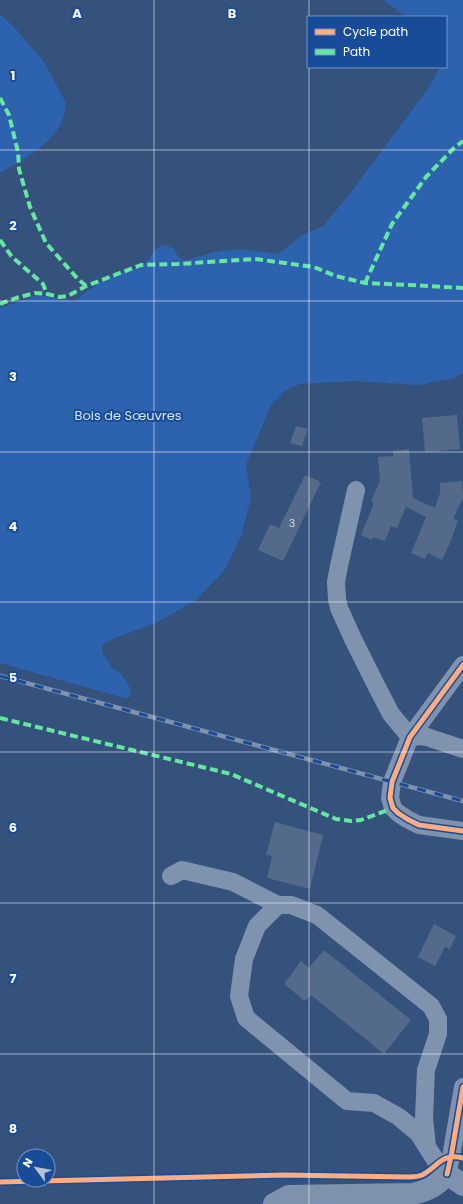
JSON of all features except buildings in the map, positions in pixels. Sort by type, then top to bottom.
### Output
[{"type":"highway","points":[[274,1204],[289,1196],[413,1194],[431,1189],[439,1183],[455,1180]]},
{"type":"street","points":[[356,490],[336,582],[337,599],[339,608],[353,640],[379,691],[392,714],[410,737]]},
{"type":"street","points":[[463,665],[410,737],[392,782],[390,798],[393,808],[407,819],[419,825],[463,831]]},
{"type":"street","points":[[410,737],[427,737],[463,749]]},
{"type":"street","points":[[171,876],[182,870],[232,882],[278,906],[291,905],[317,915],[431,1006],[438,1019],[438,1034],[426,1070],[424,1118],[427,1147]]},
{"type":"street","points":[[278,906],[257,926],[244,959],[239,996],[246,1018],[347,1101],[374,1103],[399,1117],[418,1133],[438,1164],[455,1180]]},
{"type":"street","points":[[455,1180],[451,1157],[463,1087]]},
{"type":"green space","name":"Bois de Sœuvres","points":[[384,0],[463,0],[463,373],[454,378],[418,385],[355,381],[300,384],[286,390],[271,405],[246,465],[251,498],[241,536],[224,571],[196,600],[156,623],[117,637],[103,644],[102,652],[112,668],[121,674],[127,682],[131,691],[128,699],[0,663],[0,308],[39,295],[74,301],[107,277],[144,265],[156,249],[163,245],[173,248],[178,256],[184,261],[214,252],[241,249],[278,254],[301,236],[323,226],[349,195],[429,87],[439,68],[447,68],[447,16],[405,16]]},
{"type":"green space","points":[[0,14],[14,27],[44,62],[66,103],[62,121],[57,130],[44,145],[0,173]]},
{"type":"railway","points":[[0,676],[463,801]]},
{"type":"marked path","points":[[0,98],[9,115],[18,152],[19,169],[30,207],[46,243],[86,286]]},
{"type":"marked path","points":[[365,283],[392,224],[426,177],[453,149],[463,141]]},
{"type":"marked path","points":[[0,240],[12,257],[43,284],[47,294]]},
{"type":"marked path","points":[[0,304],[35,293],[60,297],[68,296],[86,286],[141,265],[255,259],[314,267],[336,276],[365,283],[463,288]]},
{"type":"marked path","points":[[0,718],[231,774],[336,819],[351,821],[361,820],[393,808]]},
{"type":"cycle path","points":[[463,665],[410,737],[392,782],[390,798],[393,808],[398,813],[419,825],[463,831]]},
{"type":"cycle path","points":[[447,1174],[463,1087]]},
{"type":"cycle path","points":[[0,1182],[285,1175],[414,1177],[429,1171],[445,1158],[463,1158]]}]
